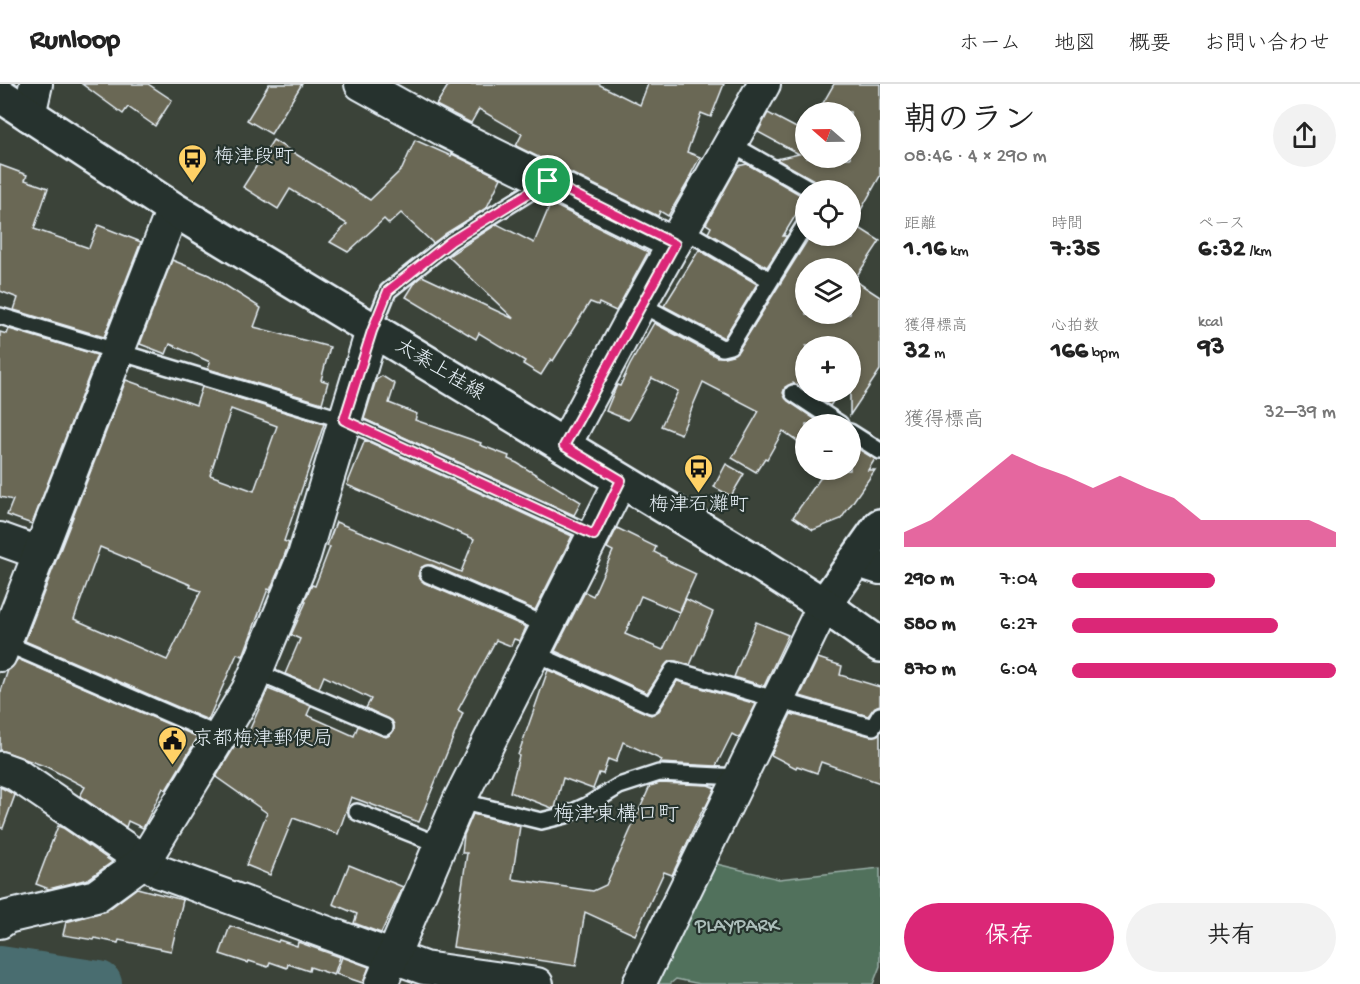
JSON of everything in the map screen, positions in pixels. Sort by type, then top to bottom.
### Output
[{"type":"main road","name":"太秦上桂線","points":[[0,96],[32,100],[173,209],[824,605],[880,645]]},
{"type":"main road","points":[[824,605],[868,564],[880,526]]},
{"type":"street","points":[[361,84],[446,131],[548,181],[679,237]]},
{"type":"street","points":[[564,446],[640,304],[764,84]]},
{"type":"street","points":[[2,649],[173,209]]},
{"type":"street","points":[[0,922],[7,917],[96,896],[144,861],[248,690],[256,672],[304,556],[372,331]]},
{"type":"street","points":[[386,970],[459,801],[621,480]]},
{"type":"street","points":[[0,538],[39,553]]},
{"type":"street","points":[[639,984],[776,699],[824,605]]},
{"type":"street","points":[[0,768],[14,773],[160,872],[386,970],[423,968],[537,984]]},
{"type":"lane","points":[[731,144],[795,180]]},
{"type":"lane","points":[[372,331],[388,291],[451,241],[548,181]]},
{"type":"lane","points":[[679,237],[771,280]]},
{"type":"lane","points":[[640,304],[722,348],[730,346],[795,241]]},
{"type":"lane","points":[[0,316],[344,420],[594,535]]},
{"type":"lane","points":[[793,393],[825,414]]},
{"type":"lane","points":[[861,439],[880,451]]},
{"type":"lane","points":[[428,574],[548,626]]},
{"type":"lane","points":[[2,649],[220,736]]},
{"type":"lane","points":[[534,653],[651,705],[673,670],[873,727],[880,715]]},
{"type":"lane","points":[[256,672],[385,727]]},
{"type":"lane","points":[[459,801],[541,821],[566,815],[619,786],[659,773],[739,777]]},
{"type":"lane","points":[[357,812],[440,845]]},
{"type":"green space","name":"PLAYPARK","points":[[704,861],[779,879],[880,868],[880,966],[873,984],[700,984],[676,979],[670,984],[650,984]]},
{"type":"building","points":[[82,84],[148,84],[172,100],[155,126],[128,107],[123,114]]},
{"type":"building","points":[[269,84],[302,84],[271,134],[247,120]]},
{"type":"building","points":[[449,84],[598,84],[640,105],[648,84],[724,84],[711,117],[701,113],[687,152],[700,157],[690,176],[692,175],[668,216],[660,211],[658,216],[516,146],[522,134],[479,109],[471,123],[436,105]]},
{"type":"building","points":[[834,84],[880,84],[880,176],[861,210],[861,180],[814,180],[776,159],[795,155],[795,168],[861,168],[861,102],[824,102]]},
{"type":"building","points":[[768,113],[795,127],[795,152],[758,132]]},
{"type":"building","points":[[273,140],[370,200],[402,169],[415,140],[451,156],[452,154],[501,178],[487,207],[433,243],[401,213],[389,224],[384,219],[348,252],[330,242],[347,224],[290,189],[278,209],[243,187]]},
{"type":"building","points":[[747,164],[795,192],[795,216],[783,236],[787,236],[767,267],[708,233],[711,227],[706,224],[738,166]]},
{"type":"building","points":[[0,165],[27,175],[25,180],[48,188],[34,229],[89,248],[98,225],[141,242],[104,337],[14,310],[18,298],[0,291]]},
{"type":"building","points":[[544,200],[648,252],[616,311],[599,303],[598,305],[590,302],[553,361],[551,359],[541,375],[523,364],[525,361],[479,333],[476,339],[406,297],[422,276],[514,319],[448,256],[497,224],[534,243],[550,205]]},
{"type":"building","points":[[861,229],[880,241],[861,270],[861,258],[796,258],[804,246],[861,246]]},
{"type":"building","points":[[699,250],[757,284],[724,338],[664,306]]},
{"type":"building","points":[[172,260],[209,275],[261,308],[254,327],[330,347],[321,380],[328,382],[322,403],[208,369],[210,362],[170,344],[166,354],[140,344]]},
{"type":"building","points":[[795,260],[795,324],[861,324],[861,285],[880,297],[880,370],[861,398],[861,336],[795,336],[795,384],[785,387],[783,393],[788,401],[807,414],[795,414],[795,439],[783,431],[767,459],[765,458],[756,472],[732,458],[759,411],[703,382],[681,434],[661,426],[678,391],[652,378],[628,420],[606,411],[617,385],[620,386],[654,323],[717,357],[732,355],[738,351]]},
{"type":"building","points":[[9,329],[97,355],[32,524],[7,515],[13,500],[0,497],[0,332],[7,334]]},
{"type":"building","points":[[382,376],[395,384],[389,403],[417,414],[415,420],[481,443],[480,445],[509,456],[508,459],[581,502],[574,515],[364,419],[376,380]]},
{"type":"building","points":[[126,380],[196,405],[202,387],[324,424],[284,541],[289,543],[280,567],[270,590],[268,589],[243,656],[237,654],[208,720],[25,641]],"holes":[[[231,409],[277,426],[254,491],[210,475]],[[100,547],[201,591],[167,660],[74,619]]]},
{"type":"building","points":[[850,402],[859,402],[851,414]]},
{"type":"building","points":[[365,440],[572,536],[535,610],[432,565],[422,567],[418,576],[424,583],[526,627],[520,641],[514,639],[511,646],[496,640],[458,710],[463,713],[419,822],[351,797],[338,834],[293,818],[270,875],[246,865],[267,813],[216,777],[235,746],[241,748],[268,689],[311,706],[307,715],[354,736],[358,726],[386,737],[394,730],[392,721],[366,708],[371,699],[324,676],[319,688],[285,674],[300,639],[291,635],[312,585],[315,586],[330,547],[327,546],[336,522],[461,572],[474,539],[347,485]]},
{"type":"building","points":[[861,451],[875,459],[868,470],[875,470],[841,519],[813,530],[793,517],[819,480],[861,480]]},
{"type":"building","points":[[726,464],[744,474],[731,496],[714,487]]},
{"type":"building","points":[[617,528],[656,547],[654,552],[696,574],[679,612],[641,596],[625,634],[663,650],[686,599],[713,612],[690,665],[669,661],[647,693],[555,651],[585,592],[593,596],[613,551],[607,548]]},
{"type":"building","points":[[756,622],[788,635],[764,686],[734,677]]},
{"type":"building","points":[[818,658],[842,666],[840,675],[880,687],[880,705],[875,707],[868,716],[800,696]]},
{"type":"building","points":[[18,659],[198,737],[166,790],[163,788],[143,828],[128,821],[126,827],[80,796],[85,787],[47,767],[0,750],[0,694],[8,670]]},
{"type":"building","points":[[548,670],[651,715],[659,711],[677,681],[756,704],[739,738],[732,734],[716,766],[660,763],[662,760],[623,742],[616,762],[608,759],[603,774],[599,773],[593,789],[563,778],[555,808],[552,808],[510,792],[518,755]]},
{"type":"building","points":[[791,714],[870,736],[880,734],[880,783],[821,762],[817,773],[797,766],[796,768],[771,755]]},
{"type":"building","points":[[660,783],[708,785],[715,788],[672,875],[664,872],[635,935],[585,912],[576,966],[453,947],[467,853],[462,853],[464,835],[473,814],[520,826],[512,879],[593,891],[606,885],[650,786]]},
{"type":"building","points":[[0,787],[15,795],[3,828],[0,828]]},
{"type":"building","points":[[58,826],[112,862],[88,879],[49,889],[36,884]]},
{"type":"building","points":[[349,865],[403,887],[381,933],[354,923],[357,914],[333,904]]},
{"type":"building","points":[[137,888],[183,900],[171,951],[119,940],[118,943],[63,935],[66,922],[106,911]]},
{"type":"building","points":[[230,926],[278,942],[279,940],[297,946],[298,942],[340,957],[334,975],[310,967],[309,971],[288,964],[287,968],[270,962],[268,967],[220,954]]},
{"type":"building","points":[[342,957],[369,967],[363,983],[336,974]]},
{"type":"waterway","points":[[0,969],[99,984]]},
{"type":"place","name":"梅津段町","points":[[193,184]]},
{"type":"place","name":"梅津石灘町","points":[[699,494]]},
{"type":"place","name":"京都梅津郵便局","points":[[172,766]]},
{"type":"district","name":"梅津東構口町","points":[[616,816]]},
{"type":"route","points":[[548,181],[675,244],[564,446],[621,480],[594,535],[344,420],[372,331],[388,291],[451,241],[548,181]]}]
